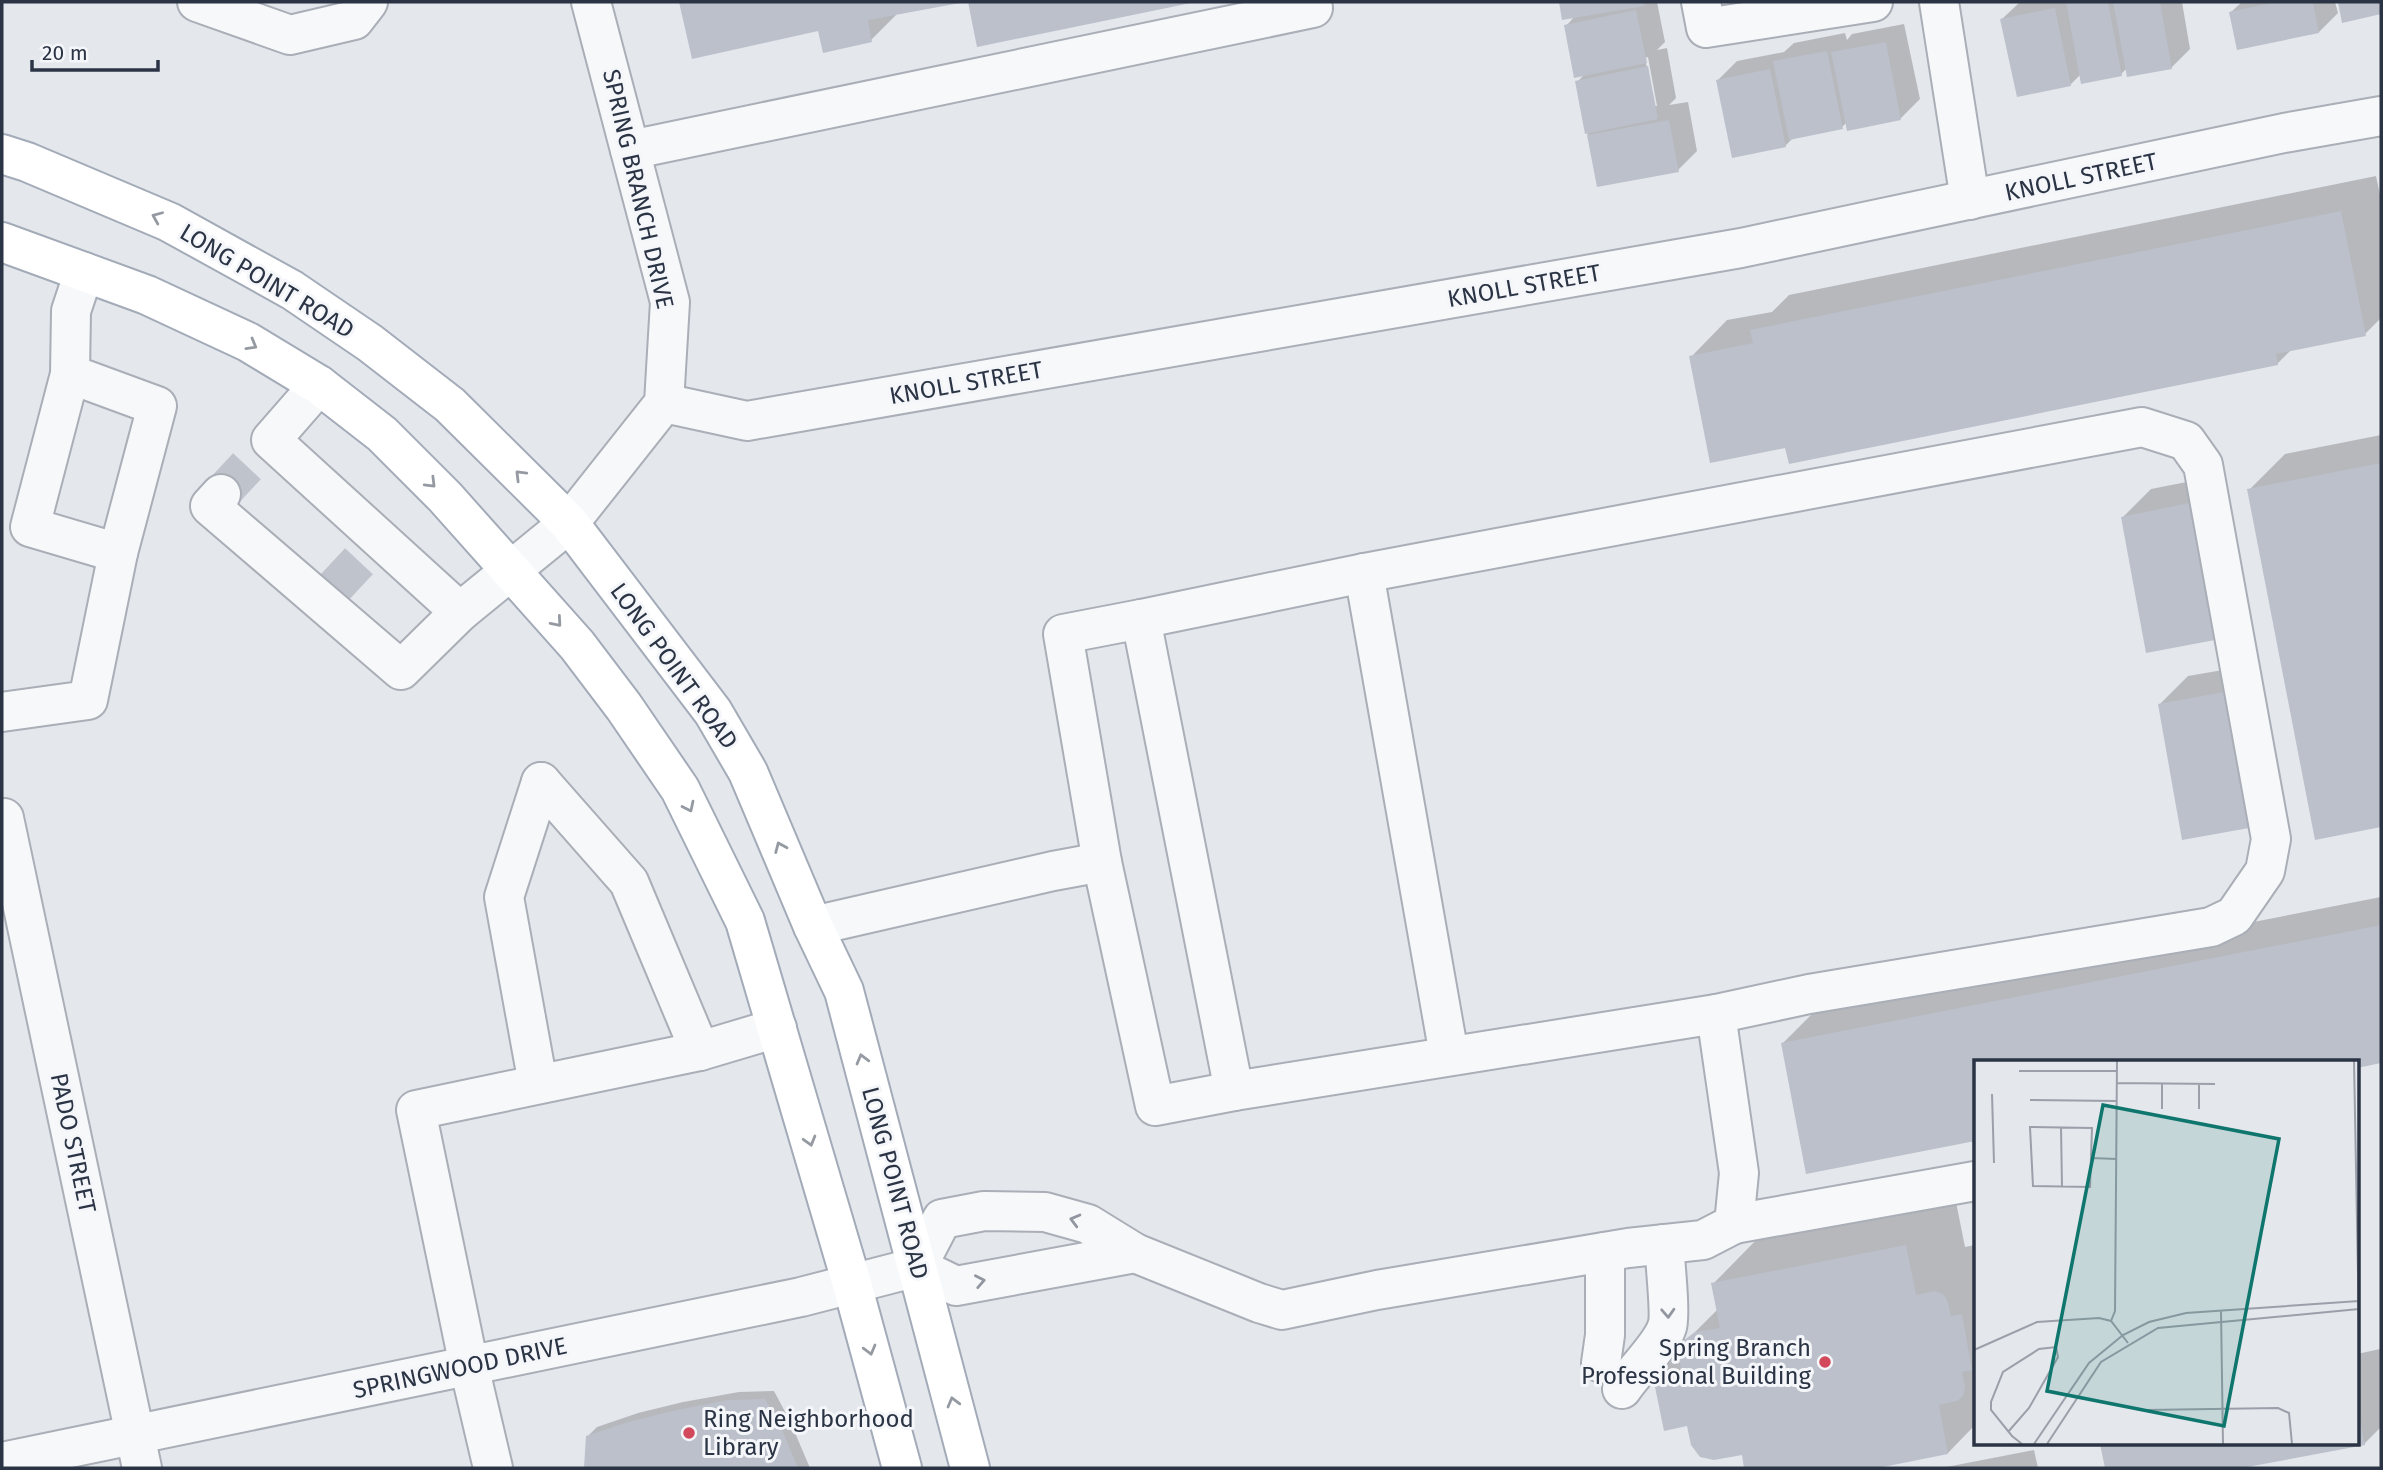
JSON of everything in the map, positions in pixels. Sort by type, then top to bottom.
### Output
[{"type":"main road","name":"LONG POINT ROAD","points":[[2,154],[169,222],[292,290],[370,343],[450,405],[569,523],[713,712],[748,772],[813,926],[844,991],[970,1468]]},
{"type":"main road","points":[[2,242],[147,295],[248,342],[319,385],[382,435],[445,497],[577,645],[624,707],[680,789],[745,921],[852,1284],[902,1468]]},
{"type":"street","points":[[197,2],[290,35],[354,20],[368,2]]},
{"type":"street","name":"SPRING BRANCH DRIVE","points":[[592,2],[670,302],[664,403]]},
{"type":"street","points":[[1704,15],[1873,2]]},
{"type":"street","points":[[1939,2],[1970,200]]},
{"type":"street","points":[[630,150],[1313,8]]},
{"type":"street","name":"KNOLL STREET","points":[[664,403],[747,421],[1741,248],[2284,133],[2381,116]]},
{"type":"street","points":[[84,272],[71,312],[70,374],[30,527],[118,553]]},
{"type":"street","points":[[2,712],[88,700],[118,553],[157,406],[70,374]]},
{"type":"street","points":[[319,385],[260,451],[370,547],[460,612]]},
{"type":"street","points":[[221,494],[210,506],[328,596],[401,670],[460,612],[569,523],[664,403]]},
{"type":"street","points":[[2141,426],[2186,441],[2203,465],[2272,839],[2265,871],[2234,916],[2211,927],[1835,990],[1716,1014],[1449,1055],[1155,1106],[1102,862],[1063,634],[1141,619],[1364,573],[2141,426]]},
{"type":"street","points":[[1364,573],[1449,1055]]},
{"type":"street","points":[[1141,619],[1234,1091]]},
{"type":"street","points":[[538,1084],[504,897],[541,782],[629,882],[700,1051]]},
{"type":"street","name":"PADO STREET","points":[[4,818],[138,1452]]},
{"type":"street","points":[[813,926],[1102,862]]},
{"type":"street","points":[[1716,1014],[1740,1173],[1734,1224]]},
{"type":"street","points":[[492,1468],[416,1110],[700,1051],[777,1028]]},
{"type":"street","points":[[1135,1252],[956,1286],[917,1267],[942,1219],[984,1211],[1045,1212],[1088,1224],[1135,1252],[1282,1310],[1377,1290],[1605,1252],[1703,1240],[1734,1224],[1974,1181]]},
{"type":"street","points":[[1605,1252],[1605,1335],[1611,1376],[1638,1366],[1656,1348],[1668,1325],[1664,1244]]},
{"type":"street","name":"SPRINGWOOD DRIVE","points":[[2,1462],[138,1452],[469,1366],[801,1297],[917,1267]]},
{"type":"building","points":[[679,2],[960,3],[868,20],[872,42],[823,53],[818,31],[692,59]]},
{"type":"building","points":[[968,2],[1191,2],[1191,3],[977,47]]},
{"type":"building","points":[[1559,2],[1644,2],[1645,6],[1562,20]]},
{"type":"building","points":[[2066,2],[2108,2],[2122,76],[2081,84]]},
{"type":"building","points":[[2113,2],[2160,2],[2172,69],[2127,77]]},
{"type":"building","points":[[2276,2],[2313,2],[2319,33],[2237,50],[2229,12]]},
{"type":"building","points":[[2338,2],[2381,2],[2381,14],[2342,23]]},
{"type":"building","points":[[2055,8],[2071,86],[2017,97],[2000,19]]},
{"type":"building","points":[[1636,10],[1647,63],[1574,78],[1564,25]]},
{"type":"building","points":[[1886,42],[1901,120],[1847,131],[1831,52]]},
{"type":"building","points":[[1827,51],[1843,129],[1789,140],[1773,61]]},
{"type":"building","points":[[1648,66],[1658,119],[1585,134],[1575,81]]},
{"type":"building","points":[[1770,69],[1786,147],[1732,158],[1716,80]]},
{"type":"building","points":[[1669,120],[1679,172],[1597,187],[1587,135]]},
{"type":"building","points":[[2341,211],[2366,336],[2276,354],[2278,365],[1789,464],[1785,448],[1710,463],[1689,356],[1753,343],[1750,330]]},
{"type":"building","points":[[2381,463],[2381,827],[2315,840],[2247,489]]},
{"type":"building","points":[[2189,503],[2215,640],[2146,653],[2121,517]]},
{"type":"building","points":[[2224,692],[2249,828],[2182,840],[2158,704]]},
{"type":"building","points":[[2381,925],[2381,1063],[2358,1068],[2358,1060],[1974,1060],[1974,1141],[1806,1174],[1781,1043]]},
{"type":"building","name":"Spring Branch Professional Building","points":[[1906,1245],[1916,1295],[1935,1291],[1943,1294],[1951,1316],[1962,1314],[1972,1370],[1962,1372],[1965,1387],[1963,1396],[1957,1401],[1939,1405],[1948,1454],[1878,1468],[1744,1468],[1742,1455],[1714,1460],[1700,1457],[1691,1445],[1687,1426],[1664,1431],[1653,1377],[1682,1372],[1678,1354],[1683,1341],[1695,1332],[1720,1328],[1711,1283]]},
{"type":"building","name":"Ring Neighborhood Library","points":[[765,1399],[798,1468],[584,1468],[586,1436],[672,1411],[728,1400]]},
{"type":"building","points":[[2358,1412],[2365,1445],[2242,1468],[2105,1468],[2100,1446],[2358,1446]]},
{"type":"tunnel","points":[[221,494],[250,463]]},
{"type":"tunnel","points":[[333,589],[362,558]]},
{"type":"place","name":"Spring Branch Professional Building","points":[[1825,1362]]},
{"type":"place","name":"Ring Neighborhood Library","points":[[689,1433]]}]
